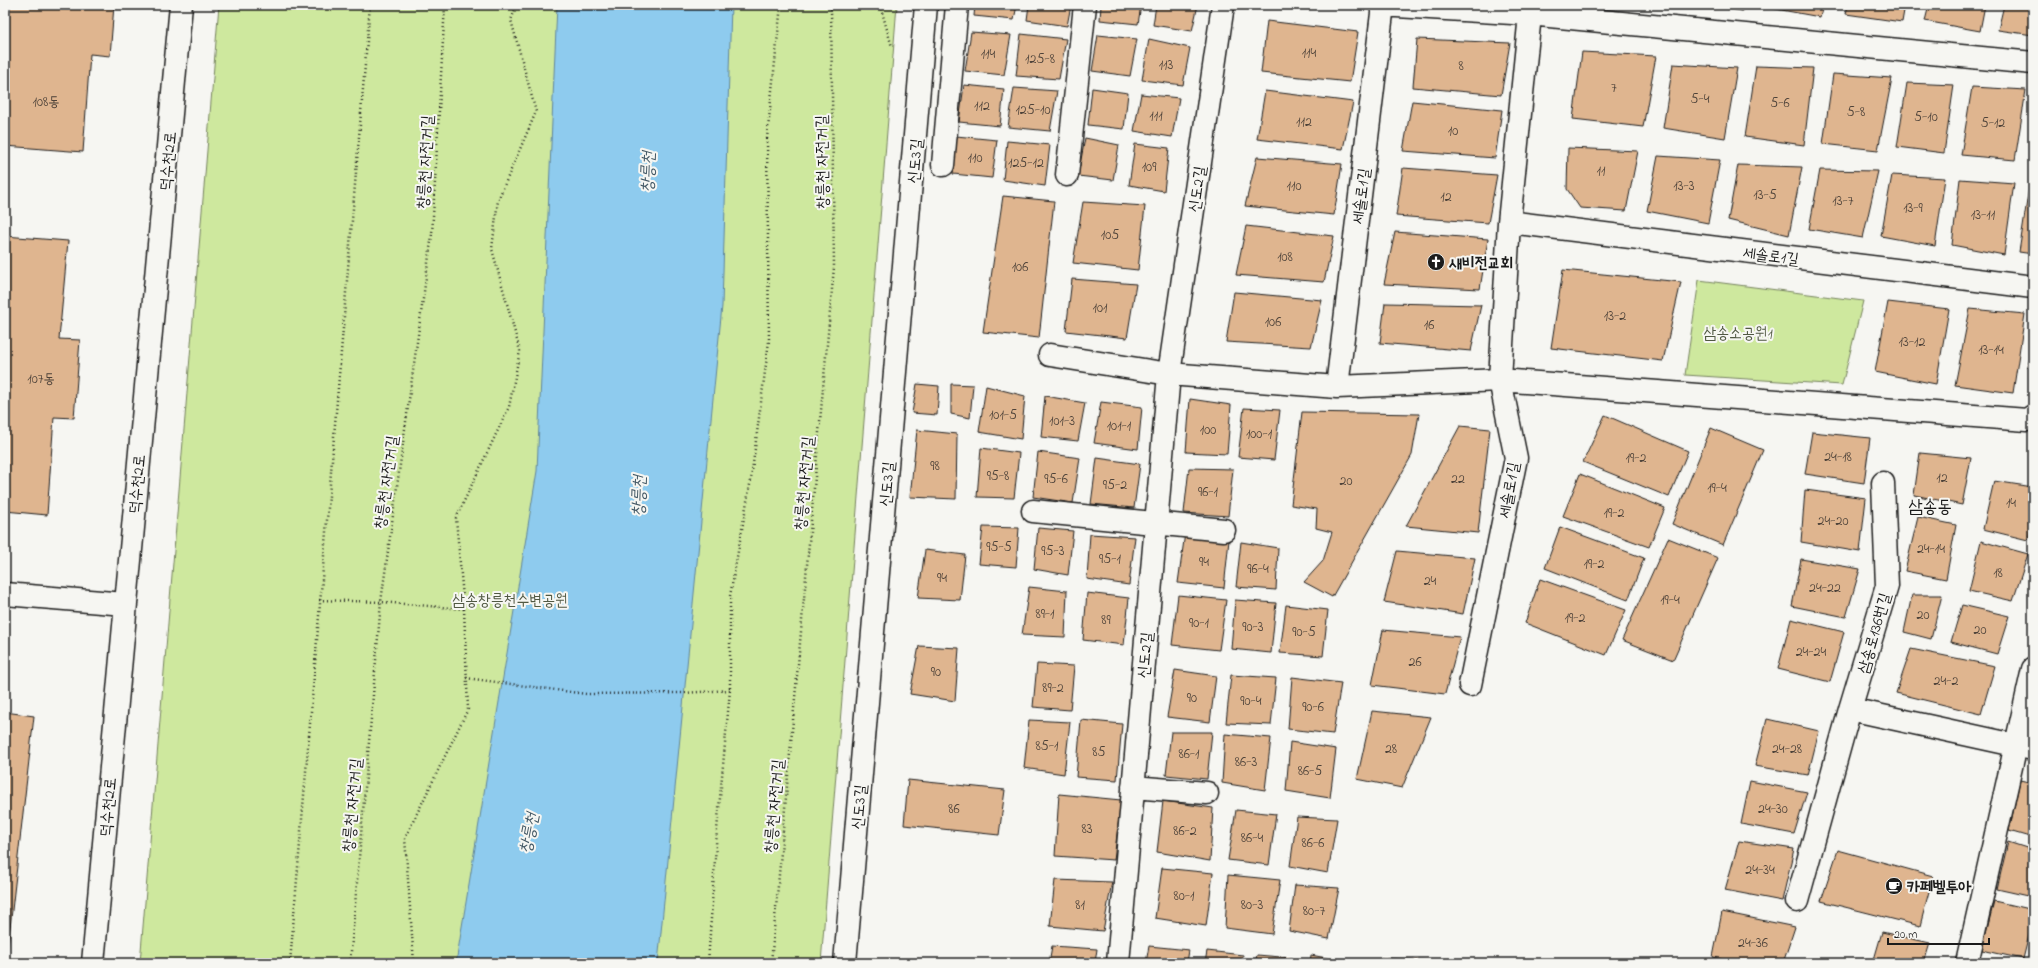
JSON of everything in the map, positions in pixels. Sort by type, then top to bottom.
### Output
[{"type":"street","name":"덕수천2로","points":[[93,963],[181,5]]},
{"type":"street","name":"신도3길","points":[[845,963],[926,5]]},
{"type":"street","name":"신도3길","points":[[943,165],[957,5]]},
{"type":"street","points":[[1067,175],[1085,5]]},
{"type":"street","name":"신도2길","points":[[1118,963],[1169,374],[1223,5]]},
{"type":"street","points":[[1380,5],[1530,10],[2033,63]]},
{"type":"street","name":"세솔로1길","points":[[1337,387],[1383,5]]},
{"type":"street","name":"세솔로1길","points":[[1470,685],[1516,458],[1500,380],[1509,222],[1530,10]]},
{"type":"street","name":"세솔로1길","points":[[1509,222],[2033,287]]},
{"type":"street","points":[[1050,355],[1169,374],[1337,387],[1500,380],[2030,418]]},
{"type":"street","name":"삼송로136번길","points":[[1796,901],[1850,709],[1887,586],[1883,483]]},
{"type":"street","points":[[1033,511],[1156,522],[1224,530]]},
{"type":"street","points":[[5,594],[125,604]]},
{"type":"street","points":[[1967,963],[2025,747],[2033,669]]},
{"type":"street","points":[[1850,709],[2025,747]]},
{"type":"street","points":[[1133,787],[1207,793]]},
{"type":"path","points":[[290,963],[319,600],[370,5]]},
{"type":"path","name":"창릉천 자전거길","points":[[350,963],[381,602],[432,234],[445,5]]},
{"type":"path","points":[[414,963],[405,838],[468,709],[464,609],[456,518],[509,407],[520,351],[492,249],[498,200],[536,112],[511,20],[517,5]]},
{"type":"path","points":[[708,963],[717,830],[730,690],[730,596],[751,479],[768,341],[767,138],[781,5]]},
{"type":"path","name":"창릉천 자전거길","points":[[771,963],[834,267],[831,5]]},
{"type":"path","points":[[319,600],[381,602],[464,609]]},
{"type":"path","points":[[466,678],[586,694],[684,693],[730,690]]},
{"type":"green space","name":"삼송창릉천수변공원","points":[[219,5],[897,5],[821,963],[140,963]]},
{"type":"green space","name":"삼송소공원1","points":[[1699,280],[1863,301],[1842,385],[1685,375]]},
{"type":"water","name":"창릉천","points":[[557,5],[731,5],[722,306],[658,963],[456,963],[537,471]]},
{"type":"building","points":[[5,5],[114,5],[110,56],[90,54],[83,152],[5,146]]},
{"type":"building","points":[[975,5],[1017,5],[1014,20],[974,16]]},
{"type":"building","points":[[1029,5],[1071,5],[1067,26],[1027,20]]},
{"type":"building","points":[[1101,5],[1141,5],[1138,24],[1100,20]]},
{"type":"building","points":[[1156,5],[1198,5],[1192,31],[1153,25]]},
{"type":"building","points":[[1706,5],[1743,5],[1742,11]]},
{"type":"building","points":[[1766,5],[1823,5],[1820,17],[1765,7]]},
{"type":"building","points":[[1848,5],[1905,5],[1902,22],[1846,14]]},
{"type":"building","points":[[1929,5],[1985,5],[1980,31],[1925,21]]},
{"type":"building","points":[[2004,5],[2033,5],[2033,35],[1998,30]]},
{"type":"building","points":[[1267,21],[1358,32],[1350,82],[1261,73]]},
{"type":"building","points":[[971,32],[1011,35],[1004,75],[965,71]]},
{"type":"building","points":[[1021,34],[1066,39],[1059,79],[1016,76]]},
{"type":"building","points":[[1098,35],[1137,39],[1130,76],[1092,71]]},
{"type":"building","points":[[1149,39],[1190,48],[1183,85],[1142,80]]},
{"type":"building","points":[[1417,39],[1510,43],[1501,95],[1413,87]]},
{"type":"building","points":[[1582,52],[1656,56],[1643,127],[1573,119]]},
{"type":"building","points":[[1673,64],[1737,68],[1725,138],[1663,128]]},
{"type":"building","points":[[1756,66],[1813,68],[1804,145],[1745,137]]},
{"type":"building","points":[[1833,74],[1892,78],[1878,150],[1823,144]]},
{"type":"building","points":[[1907,83],[1954,85],[1944,153],[1897,147]]},
{"type":"building","points":[[964,85],[1004,89],[1000,126],[959,122]]},
{"type":"building","points":[[1972,87],[2026,90],[2015,160],[1961,155]]},
{"type":"building","points":[[1014,88],[1057,91],[1050,131],[1008,127]]},
{"type":"building","points":[[1092,88],[1128,93],[1124,129],[1088,125]]},
{"type":"building","points":[[1265,91],[1353,102],[1343,149],[1257,139]]},
{"type":"building","points":[[1141,94],[1179,98],[1172,137],[1134,131]]},
{"type":"building","points":[[1412,101],[1502,110],[1495,158],[1403,151]]},
{"type":"building","points":[[956,136],[997,140],[992,178],[953,174]]},
{"type":"building","points":[[1085,138],[1119,145],[1113,180],[1078,176]]},
{"type":"building","points":[[1007,141],[1050,145],[1045,186],[1003,180]]},
{"type":"building","points":[[1135,144],[1169,148],[1164,191],[1129,185]]},
{"type":"building","points":[[1568,148],[1638,151],[1626,211],[1580,208],[1567,189]]},
{"type":"building","points":[[1658,156],[1720,160],[1708,223],[1647,211]]},
{"type":"building","points":[[1257,157],[1342,164],[1334,215],[1245,206]]},
{"type":"building","points":[[1738,165],[1802,167],[1789,235],[1728,220]]},
{"type":"building","points":[[1403,168],[1497,175],[1488,223],[1396,216]]},
{"type":"building","points":[[1820,170],[1878,171],[1863,238],[1809,229]]},
{"type":"building","points":[[1892,175],[1945,178],[1935,246],[1881,236]]},
{"type":"building","points":[[1960,179],[2014,183],[2004,255],[1952,245]]},
{"type":"building","points":[[2030,181],[2033,181],[2033,254],[2019,252]]},
{"type":"building","points":[[1003,196],[1054,201],[1039,338],[983,332]]},
{"type":"building","points":[[1083,202],[1145,206],[1138,270],[1073,263]]},
{"type":"building","points":[[1246,226],[1334,236],[1324,282],[1236,275]]},
{"type":"building","name":"새비전교회","points":[[1395,232],[1488,239],[1480,289],[1384,284]]},
{"type":"building","points":[[5,236],[68,241],[59,339],[80,340],[74,418],[54,417],[47,515],[5,511]]},
{"type":"building","points":[[1563,270],[1681,282],[1663,361],[1551,348]]},
{"type":"building","points":[[1072,279],[1136,284],[1127,338],[1066,331]]},
{"type":"building","points":[[1234,292],[1322,300],[1311,347],[1226,342]]},
{"type":"building","points":[[1888,302],[1949,309],[1936,384],[1875,372]]},
{"type":"building","points":[[1385,303],[1481,305],[1471,351],[1380,343]]},
{"type":"building","points":[[1970,309],[2025,314],[2013,393],[1955,385]]},
{"type":"building","points":[[2033,338],[2033,367],[2027,366]]},
{"type":"building","points":[[917,384],[939,386],[937,415],[912,413]]},
{"type":"building","points":[[951,384],[973,385],[970,418],[951,414]]},
{"type":"building","points":[[986,386],[1025,396],[1021,439],[979,432]]},
{"type":"building","points":[[1045,396],[1085,403],[1078,441],[1041,437]]},
{"type":"building","points":[[1190,399],[1231,405],[1227,454],[1186,452]]},
{"type":"building","points":[[1101,402],[1142,407],[1138,449],[1094,443]]},
{"type":"building","points":[[1244,408],[1280,410],[1274,460],[1238,457]]},
{"type":"building","points":[[1302,412],[1419,414],[1412,455],[1332,597],[1304,582],[1323,561],[1332,532],[1316,528],[1317,509],[1291,505]]},
{"type":"building","points":[[1605,415],[1688,451],[1669,497],[1583,462]]},
{"type":"building","points":[[1460,426],[1490,429],[1478,533],[1406,526]]},
{"type":"building","points":[[1711,428],[1763,450],[1723,545],[1672,524]]},
{"type":"building","points":[[917,430],[957,434],[956,499],[910,497]]},
{"type":"building","points":[[1812,432],[1870,438],[1864,483],[1805,474]]},
{"type":"building","points":[[981,448],[1019,453],[1014,498],[977,497]]},
{"type":"building","points":[[1038,452],[1080,458],[1073,503],[1033,497]]},
{"type":"building","points":[[1920,453],[1971,458],[1962,505],[1914,495]]},
{"type":"building","points":[[1097,458],[1140,464],[1134,508],[1091,504]]},
{"type":"building","points":[[1189,468],[1233,469],[1228,516],[1184,513]]},
{"type":"building","points":[[1580,474],[1665,508],[1649,547],[1563,516]]},
{"type":"building","points":[[1994,481],[2033,487],[2033,518],[2028,540],[1983,529]]},
{"type":"building","points":[[1805,490],[1866,498],[1860,552],[1801,542]]},
{"type":"building","points":[[1918,517],[1956,525],[1946,579],[1905,571]]},
{"type":"building","points":[[983,527],[1019,528],[1016,567],[979,564]]},
{"type":"building","points":[[1560,527],[1644,558],[1628,600],[1545,568]]},
{"type":"building","points":[[1038,528],[1073,531],[1068,575],[1034,569]]},
{"type":"building","points":[[1185,533],[1229,540],[1224,588],[1178,583]]},
{"type":"building","points":[[1090,534],[1135,537],[1129,585],[1087,579]]},
{"type":"building","points":[[1668,538],[1718,558],[1673,660],[1622,640]]},
{"type":"building","points":[[1981,541],[2028,554],[2013,601],[1969,591]]},
{"type":"building","points":[[1241,542],[1278,548],[1276,590],[1236,587]]},
{"type":"building","points":[[925,550],[965,555],[960,600],[918,598]]},
{"type":"building","points":[[1397,551],[1475,558],[1463,614],[1384,602]]},
{"type":"building","points":[[1801,559],[1860,569],[1846,617],[1792,606]]},
{"type":"building","points":[[1540,579],[1626,610],[1606,655],[1525,623]]},
{"type":"building","points":[[1029,587],[1067,591],[1065,637],[1022,635]]},
{"type":"building","points":[[1087,593],[1129,598],[1124,645],[1083,640]]},
{"type":"building","points":[[1178,595],[1226,600],[1219,650],[1172,645]]},
{"type":"building","points":[[1912,595],[1942,595],[1931,639],[1904,632]]},
{"type":"building","points":[[1235,600],[1276,603],[1271,653],[1231,649]]},
{"type":"building","points":[[1286,605],[1328,610],[1323,656],[1280,653]]},
{"type":"building","points":[[1962,605],[2009,616],[1997,654],[1951,642]]},
{"type":"building","points":[[1791,619],[1844,632],[1830,682],[1778,669]]},
{"type":"building","points":[[1383,630],[1460,637],[1445,694],[1372,685]]},
{"type":"building","points":[[919,646],[959,648],[955,701],[910,694]]},
{"type":"building","points":[[1911,649],[1995,666],[1981,714],[1896,693]]},
{"type":"building","points":[[1037,664],[1074,666],[1070,710],[1033,707]]},
{"type":"building","points":[[1175,670],[1216,676],[1210,722],[1167,717]]},
{"type":"building","points":[[1231,675],[1276,678],[1271,725],[1226,723]]},
{"type":"building","points":[[1292,677],[1341,683],[1333,734],[1288,729]]},
{"type":"building","points":[[1372,711],[1431,717],[1402,788],[1357,779]]},
{"type":"building","points":[[5,712],[34,716],[6,963],[5,963]]},
{"type":"building","points":[[1767,719],[1819,731],[1808,775],[1755,766]]},
{"type":"building","points":[[1029,720],[1070,722],[1064,774],[1024,768]]},
{"type":"building","points":[[1081,720],[1122,724],[1117,780],[1076,777]]},
{"type":"building","points":[[1171,732],[1212,732],[1207,779],[1166,775]]},
{"type":"building","points":[[1225,734],[1271,738],[1265,790],[1222,783]]},
{"type":"building","points":[[1290,742],[1336,749],[1330,798],[1286,791]]},
{"type":"building","points":[[908,780],[1005,790],[999,835],[904,825]]},
{"type":"building","points":[[2020,780],[2033,783],[2033,838],[2009,831]]},
{"type":"building","points":[[1750,781],[1807,792],[1794,834],[1741,824]]},
{"type":"building","points":[[1059,794],[1121,800],[1114,860],[1055,856]]},
{"type":"building","points":[[1163,801],[1213,808],[1210,861],[1157,852]]},
{"type":"building","points":[[1236,810],[1276,814],[1269,865],[1228,860]]},
{"type":"building","points":[[1297,817],[1337,819],[1328,873],[1290,866]]},
{"type":"building","points":[[1739,841],[1794,849],[1782,901],[1725,890]]},
{"type":"building","points":[[2008,842],[2033,850],[2033,897],[1997,889]]},
{"type":"building","points":[[1838,850],[1933,876],[1920,926],[1821,901]]},
{"type":"building","points":[[1162,868],[1213,873],[1206,926],[1155,918]]},
{"type":"building","points":[[1228,875],[1280,880],[1272,934],[1225,928]]},
{"type":"building","points":[[1055,880],[1112,882],[1103,931],[1050,926]]},
{"type":"building","points":[[1295,885],[1339,888],[1329,939],[1289,931]]},
{"type":"building","points":[[1994,901],[2033,910],[2033,919],[2023,959],[1982,950]]},
{"type":"building","points":[[1722,912],[1795,927],[1783,963],[1736,963],[1713,957]]},
{"type":"building","points":[[1882,932],[1930,943],[1924,963],[1873,963]]},
{"type":"building","points":[[1052,946],[1097,949],[1095,963],[1049,963]]},
{"type":"building","points":[[1149,946],[1189,950],[1187,963],[1146,963]]},
{"type":"building","points":[[1207,951],[1243,955],[1242,963],[1205,963]]},
{"type":"building","points":[[1257,955],[1293,958],[1292,963],[1255,963]]},
{"type":"building","points":[[1311,955],[1352,963],[1310,963]]},
{"type":"building","points":[[1381,958],[1439,961],[1439,963],[1381,963]]},
{"type":"place","name":"새비전교회","points":[[1436,262]]},
{"type":"place","name":"카페벨투아","points":[[1894,886]]},
{"type":"district","name":"삼송동","points":[[1930,506]]}]
